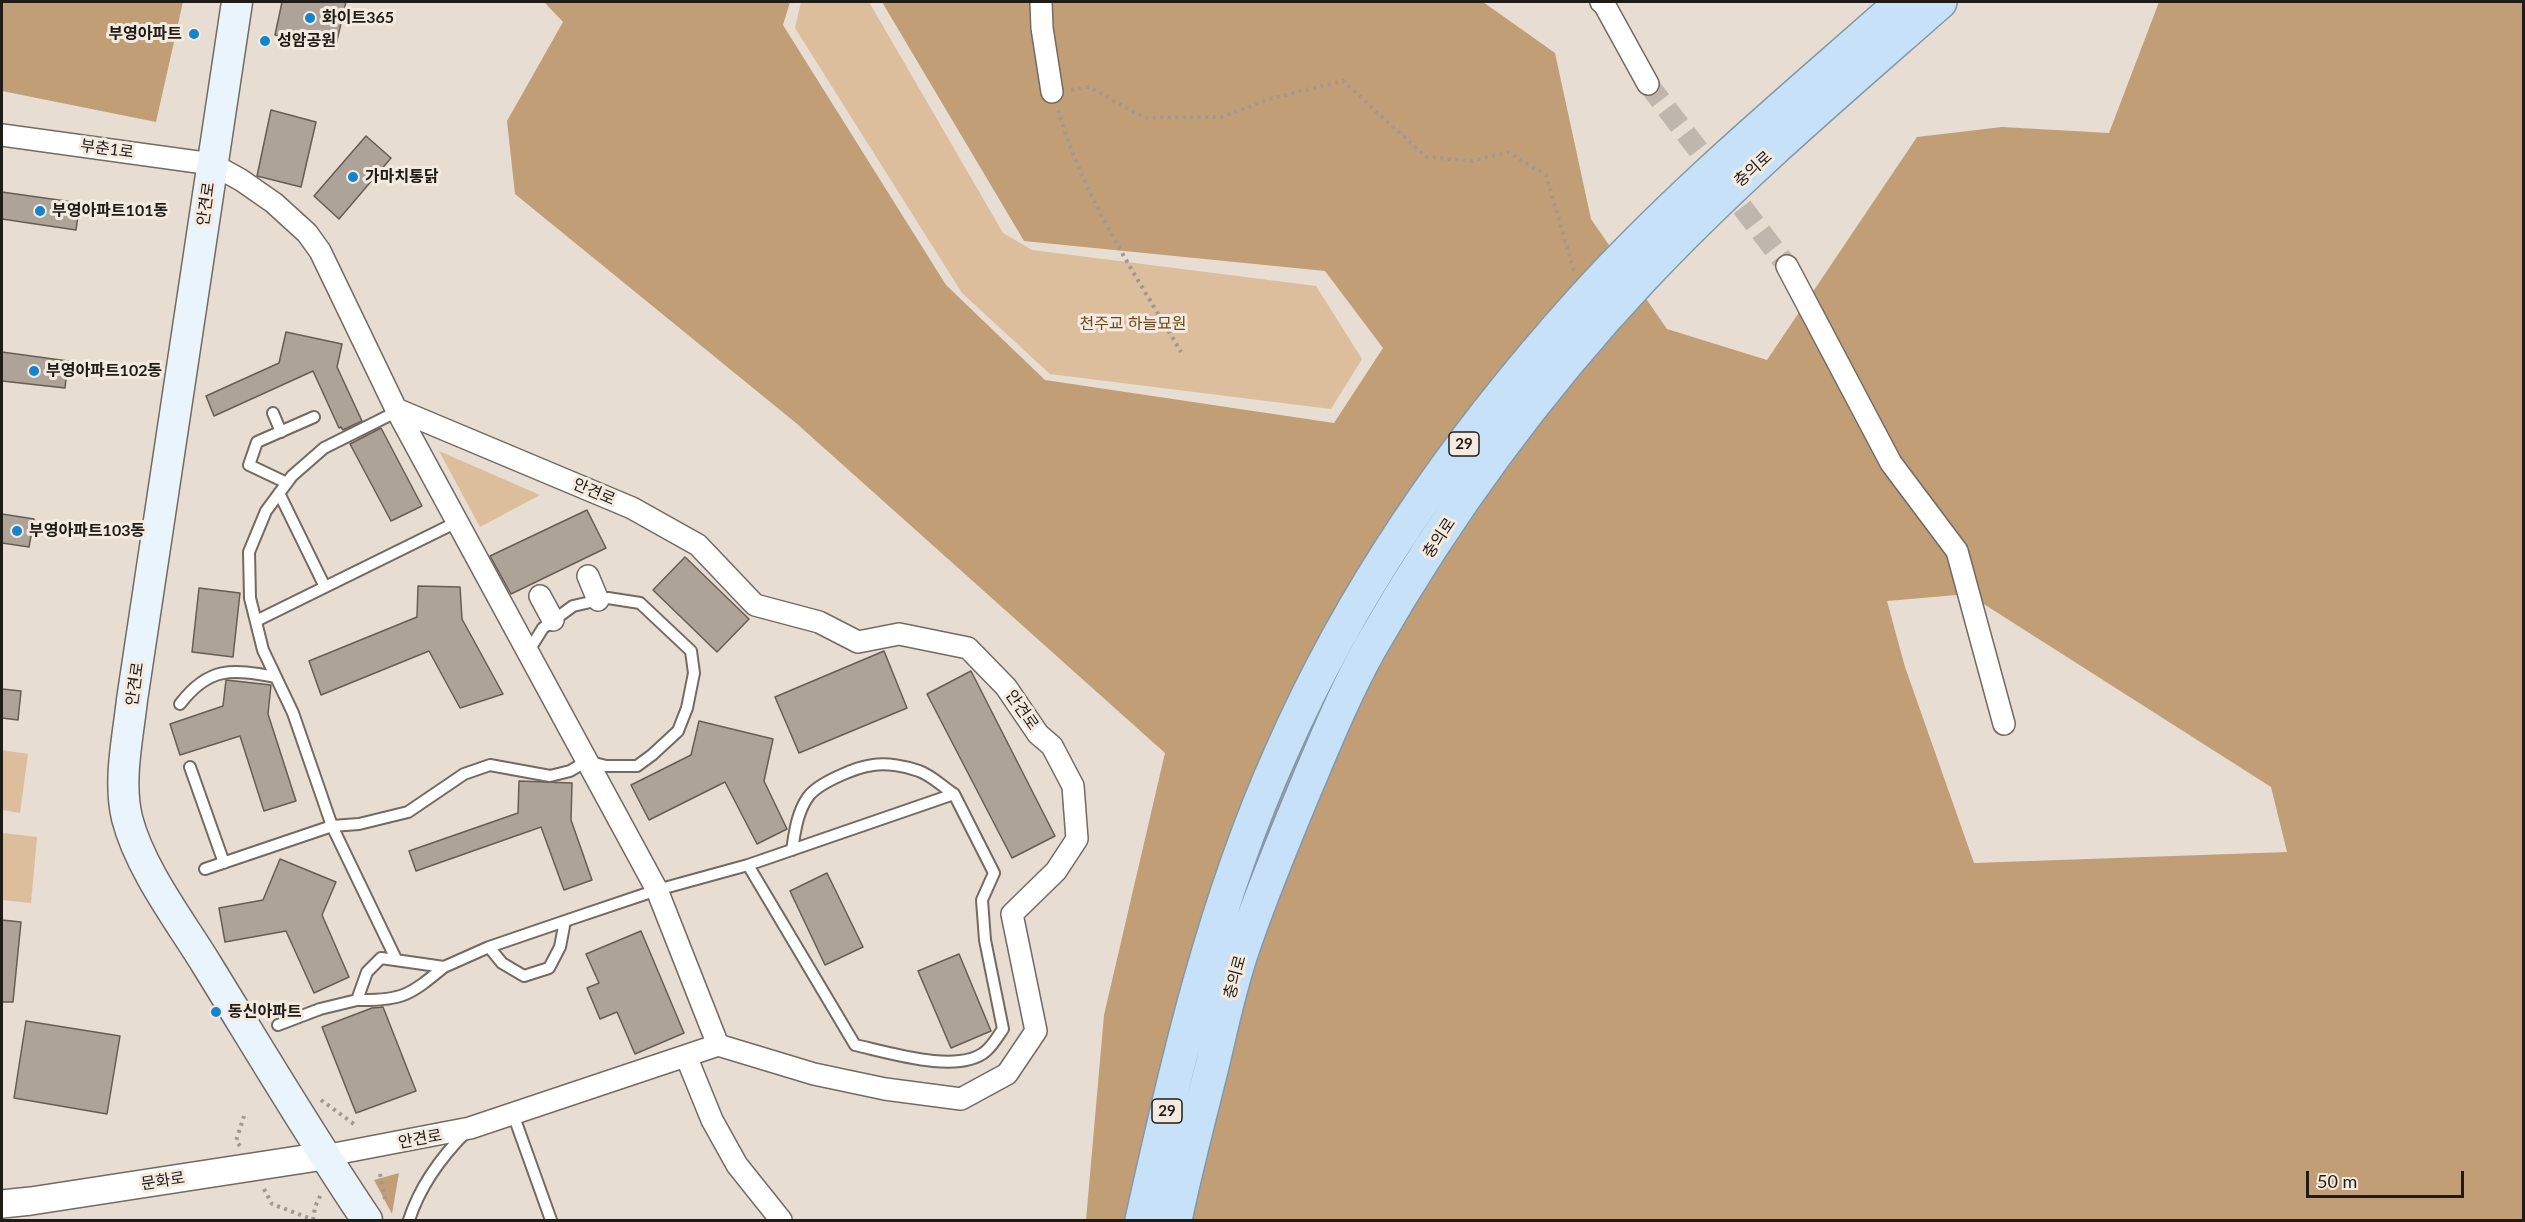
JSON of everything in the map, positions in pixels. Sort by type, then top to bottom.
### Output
[{"type":"highway","name":"충의로","points":[[1143,1221],[1179,1058],[1218,921],[1258,810],[1301,708],[1361,598],[1438,479],[1470,436],[1583,300],[1669,210],[1902,2]]},
{"type":"highway","name":"충의로","points":[[1175,1221],[1189,1155],[1242,951],[1272,868],[1332,725],[1370,649],[1413,578],[1520,423],[1600,324],[1642,278],[1735,185],[1940,2]]},
{"type":"main road","name":"안견로","points":[[237,2],[132,700],[124,799],[131,832],[156,881],[324,1156],[367,1221]]},
{"type":"street","points":[[1041,2],[1042,28],[1052,92]]},
{"type":"street","points":[[1601,2],[1648,84]]},
{"type":"street","name":"부춘1로","points":[[2,135],[212,164]]},
{"type":"street","name":"안견로","points":[[212,164],[241,180],[274,203],[314,242],[396,409],[657,890],[718,1045]]},
{"type":"street","points":[[1787,266],[1891,463],[1957,551],[2004,724]]},
{"type":"street","name":"안견로","points":[[324,1156],[470,1128],[718,1045],[814,1074],[885,1089],[961,1099],[1007,1074],[1036,1030],[1012,914],[1056,871],[1077,839],[1073,786],[1052,746],[1038,734],[1006,687],[968,648],[899,634],[858,642],[819,622],[755,605],[698,545],[632,508],[396,409]]},
{"type":"street","points":[[588,576],[598,600]]},
{"type":"street","points":[[540,596],[553,620]]},
{"type":"street","points":[[686,1056],[712,1120],[737,1166],[781,1221]]},
{"type":"street","name":"문화로","points":[[2,1204],[324,1156]]},
{"type":"lane","points":[[396,409],[388,416],[324,448],[287,483],[266,511],[249,552],[250,598],[263,650],[293,713],[332,826],[396,959]]},
{"type":"lane","points":[[273,412],[281,432]]},
{"type":"lane","points":[[287,483],[249,465],[257,442],[314,417]]},
{"type":"lane","points":[[279,493],[325,587]]},
{"type":"lane","points":[[256,621],[457,522]]},
{"type":"lane","points":[[205,869],[332,826],[359,824],[408,812],[464,774],[489,765],[550,776],[570,771],[587,762],[606,766],[637,766],[678,732],[687,708],[694,673],[691,651],[640,603],[608,598],[573,606],[543,628],[528,652]]},
{"type":"lane","points":[[180,704],[189,692],[215,673],[247,671],[276,677]]},
{"type":"lane","points":[[748,865],[855,1045],[919,1059],[955,1063],[985,1052],[1003,1029],[985,940],[982,900],[994,873],[954,794],[921,771],[896,765],[874,764],[854,770],[827,782],[809,796],[796,822],[792,850]]},
{"type":"lane","points":[[190,766],[224,862]]},
{"type":"lane","points":[[278,1025],[320,1009],[357,1000],[387,1001],[415,991],[444,967],[489,947],[657,890],[748,865],[954,794]]},
{"type":"lane","points":[[489,947],[502,963],[524,976],[549,968],[560,947],[565,921]]},
{"type":"lane","points":[[357,1000],[367,972],[381,958],[444,967]]},
{"type":"lane","points":[[513,1114],[551,1221]]},
{"type":"lane","points":[[409,1221],[417,1200],[432,1174],[448,1151],[470,1128]]},
{"type":"path","points":[[1181,352],[1104,221],[1067,143],[1052,92],[1089,87],[1145,118],[1221,117],[1273,98],[1343,81],[1426,157],[1472,160],[1508,152],[1546,175],[1583,300]]},
{"type":"path","points":[[320,1099],[354,1124]]},
{"type":"green space","name":"천주교 하늘묘원","points":[[801,2],[869,2],[1003,233],[1032,250],[1316,286],[1362,359],[1331,409],[1050,374],[962,293],[795,28]]},
{"type":"green space","points":[[439,451],[540,495],[480,527]]},
{"type":"green space","points":[[2,750],[28,754],[20,813],[2,810]]},
{"type":"green space","points":[[2,833],[37,837],[31,903],[2,900]]},
{"type":"shaded area","points":[[2,2],[183,2],[156,122],[2,91]]},
{"type":"shaded area","points":[[544,2],[790,2],[783,25],[946,285],[1045,380],[1334,423],[1383,348],[1325,271],[1024,241],[882,2],[1483,2],[1555,53],[1591,219],[1667,329],[1767,360],[1917,137],[2002,127],[2109,133],[2159,2],[2523,2],[2523,1220],[1086,1220],[1104,1015],[1165,753],[796,423],[515,194],[507,121],[563,22]],"holes":[[[1968,594],[2271,787],[2287,852],[1974,863],[1905,667],[1887,601]]]},
{"type":"shaded area","points":[[399,1173],[392,1214],[374,1180]]},
{"type":"building","name":"화이트365","points":[[282,2],[346,2],[335,49],[275,35]]},
{"type":"building","points":[[271,110],[316,122],[301,187],[257,176]]},
{"type":"building","name":"가마치통닭","points":[[366,136],[391,158],[339,219],[314,196]]},
{"type":"building","name":"부영아파트101동","points":[[2,192],[80,203],[76,230],[2,219]]},
{"type":"building","points":[[286,332],[342,344],[337,367],[362,421],[343,430],[339,428],[313,371],[214,416],[206,396],[279,363]]},
{"type":"building","name":"부영아파트102동","points":[[2,352],[68,361],[65,388],[2,381]]},
{"type":"building","points":[[381,428],[422,506],[391,521],[350,444]]},
{"type":"building","points":[[587,510],[606,548],[511,594],[490,556]]},
{"type":"building","name":"부영아파트103동","points":[[2,514],[34,519],[29,547],[2,543]]},
{"type":"building","points":[[685,557],[749,619],[717,652],[653,590]]},
{"type":"building","points":[[418,586],[460,587],[462,619],[503,694],[460,708],[429,651],[321,695],[309,661],[417,617]]},
{"type":"building","points":[[199,588],[240,593],[233,657],[192,652]]},
{"type":"building","points":[[884,651],[907,708],[799,753],[775,697]]},
{"type":"building","points":[[971,671],[1055,836],[1012,858],[927,694]]},
{"type":"building","points":[[226,680],[271,685],[268,714],[296,801],[264,811],[240,736],[180,755],[170,724],[223,706]]},
{"type":"building","points":[[2,689],[21,691],[18,720],[2,718]]},
{"type":"building","points":[[699,721],[773,739],[764,781],[787,829],[757,844],[725,782],[649,820],[631,785],[691,755]]},
{"type":"building","points":[[519,781],[572,783],[571,820],[592,880],[564,890],[541,827],[416,871],[409,851],[518,813]]},
{"type":"building","points":[[280,859],[336,882],[322,915],[349,977],[314,993],[286,931],[225,942],[219,908],[263,900]]},
{"type":"building","points":[[827,873],[863,947],[825,965],[790,891]]},
{"type":"building","points":[[2,920],[21,922],[13,1002],[2,1002]]},
{"type":"building","points":[[641,931],[684,1033],[635,1054],[617,1012],[600,1019],[587,988],[599,983],[586,954]]},
{"type":"building","points":[[959,954],[991,1031],[951,1048],[918,971]]},
{"type":"building","points":[[383,1007],[416,1091],[356,1113],[322,1027],[372,1008]]},
{"type":"building","points":[[26,1021],[120,1036],[107,1114],[14,1098]]},
{"type":"tunnel","points":[[1648,84],[1787,266]]},
{"type":"place","name":"화이트365","points":[[310,18]]},
{"type":"place","name":"부영아파트","points":[[194,34]]},
{"type":"place","name":"성암공원","points":[[265,41]]},
{"type":"place","name":"가마치통닭","points":[[353,177]]},
{"type":"place","name":"부영아파트101동","points":[[40,211]]},
{"type":"place","name":"부영아파트102동","points":[[34,371]]},
{"type":"place","name":"부영아파트103동","points":[[17,531]]},
{"type":"place","name":"동신아파트","points":[[216,1012]]}]
